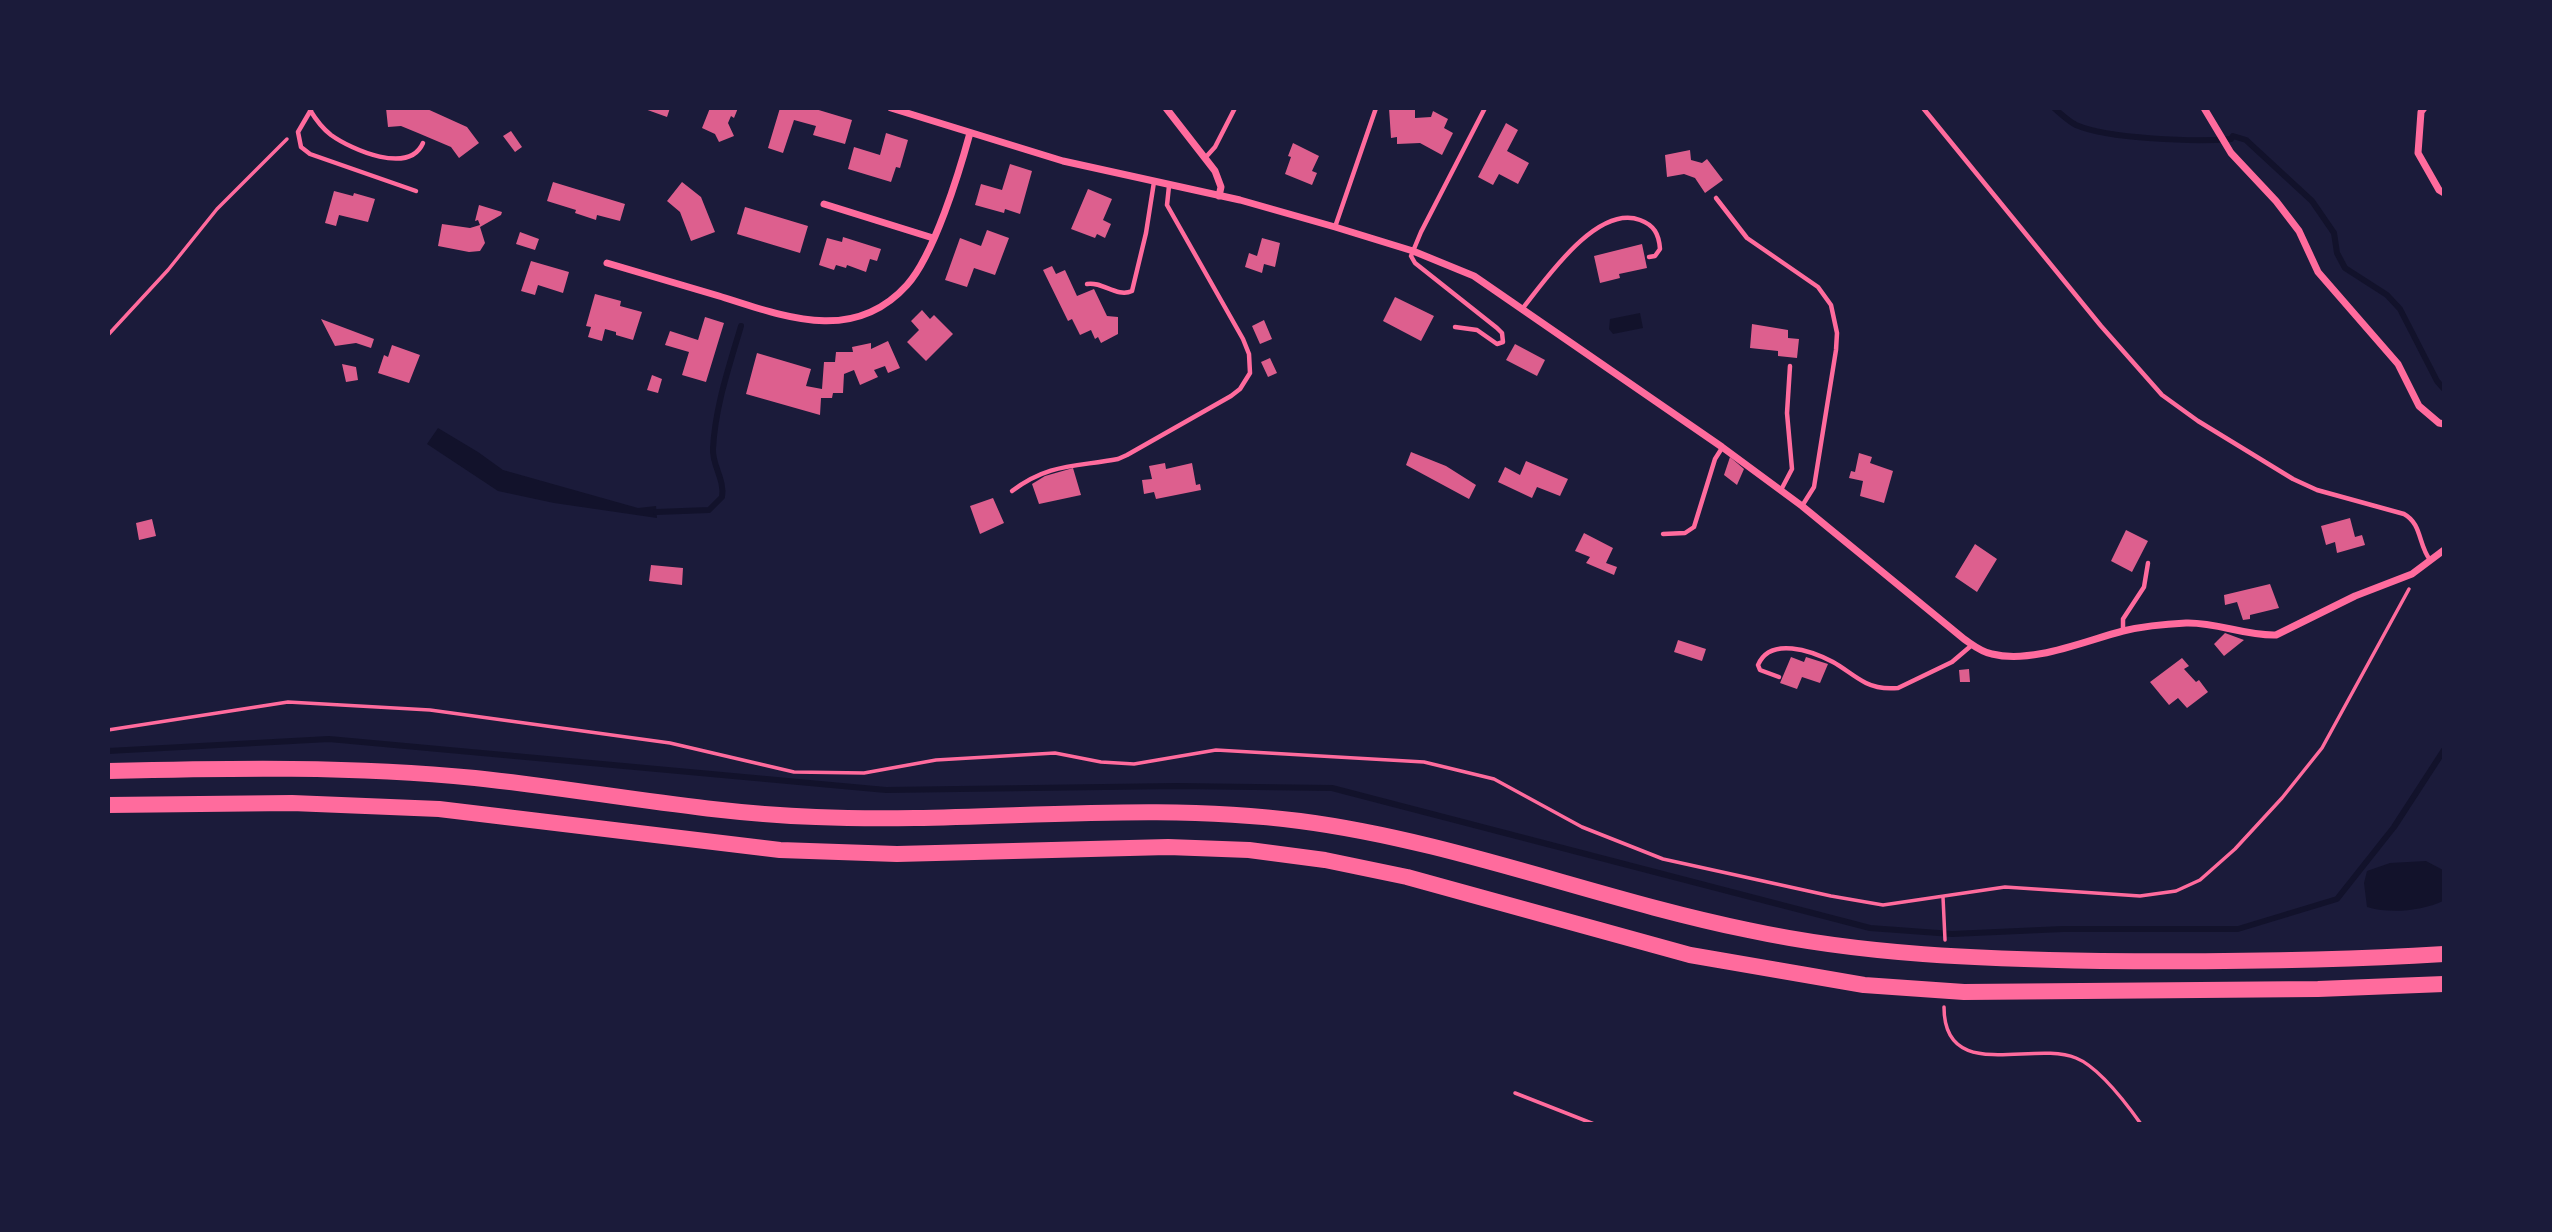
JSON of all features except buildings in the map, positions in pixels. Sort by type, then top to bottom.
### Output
[{"type":"highway","points":[[108,771],[292,769],[427,774],[751,814],[823,818],[1179,812],[1265,817],[1334,826],[1423,843],[1745,930],[1798,940],[1917,955],[2180,962],[2444,954]]},
{"type":"highway","points":[[108,805],[292,803],[439,809],[793,851],[897,854],[1168,847],[1249,850],[1325,860],[1406,877],[1690,955],[1864,985],[1923,990],[1964,992],[2318,989],[2444,984]]},
{"type":"street","points":[[891,108],[1063,161],[1219,196],[1335,227],[1413,251],[1474,276],[1723,447],[1802,506],[1972,645],[1994,655],[2010,656],[2053,650],[2123,631],[2190,623],[2276,635],[2346,600],[2412,574],[2444,550]]},
{"type":"street","points":[[1166,108],[1219,179],[1219,196]]},
{"type":"street","points":[[2204,108],[2231,153],[2276,201],[2299,231],[2318,272],[2373,332],[2398,365],[2419,406],[2439,423],[2444,424]]},
{"type":"street","points":[[2424,108],[2421,112],[2418,153],[2439,190],[2444,193]]},
{"type":"street","points":[[607,263],[797,320],[841,321],[879,308],[908,285],[925,259],[970,133]]},
{"type":"street","points":[[824,204],[933,238]]},
{"type":"lane","points":[[1205,159],[1215,147],[1235,108]]},
{"type":"lane","points":[[1335,227],[1376,108]]},
{"type":"lane","points":[[1455,327],[1477,330],[1497,344],[1503,342],[1502,333],[1497,328],[1411,260],[1413,251],[1485,108]]},
{"type":"lane","points":[[1923,108],[2134,365],[2162,395],[2198,422],[2317,491],[2411,517],[2430,560]]},
{"type":"lane","points":[[311,109],[298,132],[301,147],[310,154],[416,191]]},
{"type":"lane","points":[[311,109],[320,125],[330,134],[346,144],[372,153],[407,159],[416,155],[423,143]]},
{"type":"lane","points":[[1087,284],[1093,283],[1124,293],[1132,291],[1154,182]]},
{"type":"lane","points":[[1012,491],[1042,472],[1064,466],[1118,459],[1231,396],[1246,381],[1250,373],[1249,354],[1167,205],[1169,186]]},
{"type":"lane","points":[[1716,198],[1747,238],[1818,287],[1831,305],[1836,350],[1814,486],[1802,506]]},
{"type":"lane","points":[[1523,308],[1584,237],[1608,221],[1632,217],[1650,224],[1658,236],[1660,249],[1655,256],[1649,257]]},
{"type":"lane","points":[[1780,491],[1791,469],[1787,413],[1790,366]]},
{"type":"lane","points":[[1663,534],[1685,533],[1694,527],[1716,459],[1723,447]]},
{"type":"lane","points":[[2123,631],[2123,619],[2144,587],[2148,562]]},
{"type":"lane","points":[[1779,677],[1760,670],[1760,659],[1770,651],[1793,649],[1829,660],[1866,683],[1889,689],[1898,688],[1952,662],[1972,645]]},
{"type":"path","points":[[108,335],[168,270],[217,209],[279,144],[298,132]]},
{"type":"path","points":[[108,730],[288,702],[430,710],[670,743],[794,772],[864,773],[936,760],[1055,752],[1101,762],[1134,764],[1216,750],[1424,762],[1494,779],[1582,827],[1662,859],[1831,896],[1883,905],[2005,887],[2140,896],[2176,891],[2200,880],[2235,849],[2282,798],[2322,748],[2403,602],[2414,579],[2412,574]]},
{"type":"path","points":[[1943,897],[1945,952]]},
{"type":"path","points":[[1944,999],[1944,1020],[1948,1036],[1959,1048],[1980,1054],[2065,1054],[2080,1059],[2094,1070],[2141,1124]]},
{"type":"path","points":[[1515,1093],[1594,1124]]},
{"type":"shaded area","points":[[1640,313],[1643,328],[1613,334],[1609,329],[1610,319]]},
{"type":"shaded area","points":[[438,428],[503,470],[638,508],[656,506],[657,518],[554,503],[498,491],[427,444]]},
{"type":"shaded area","points":[[2426,861],[2443,870],[2443,901],[2406,910],[2367,907],[2364,883],[2367,871],[2390,863]]},
{"type":"waterway","points":[[2054,108],[2076,125],[2109,134],[2196,140],[2231,139],[2233,136],[2246,140],[2312,201],[2334,233],[2337,253],[2345,268],[2387,295],[2400,309],[2437,381],[2444,389]]},
{"type":"waterway","points":[[656,512],[709,510],[722,497],[722,485],[713,455],[714,433],[723,387],[741,326]]},
{"type":"waterway","points":[[108,751],[329,739],[886,790],[1177,786],[1332,788],[1870,928],[1952,934],[2063,929],[2238,929],[2337,899],[2394,827],[2444,750]]}]
